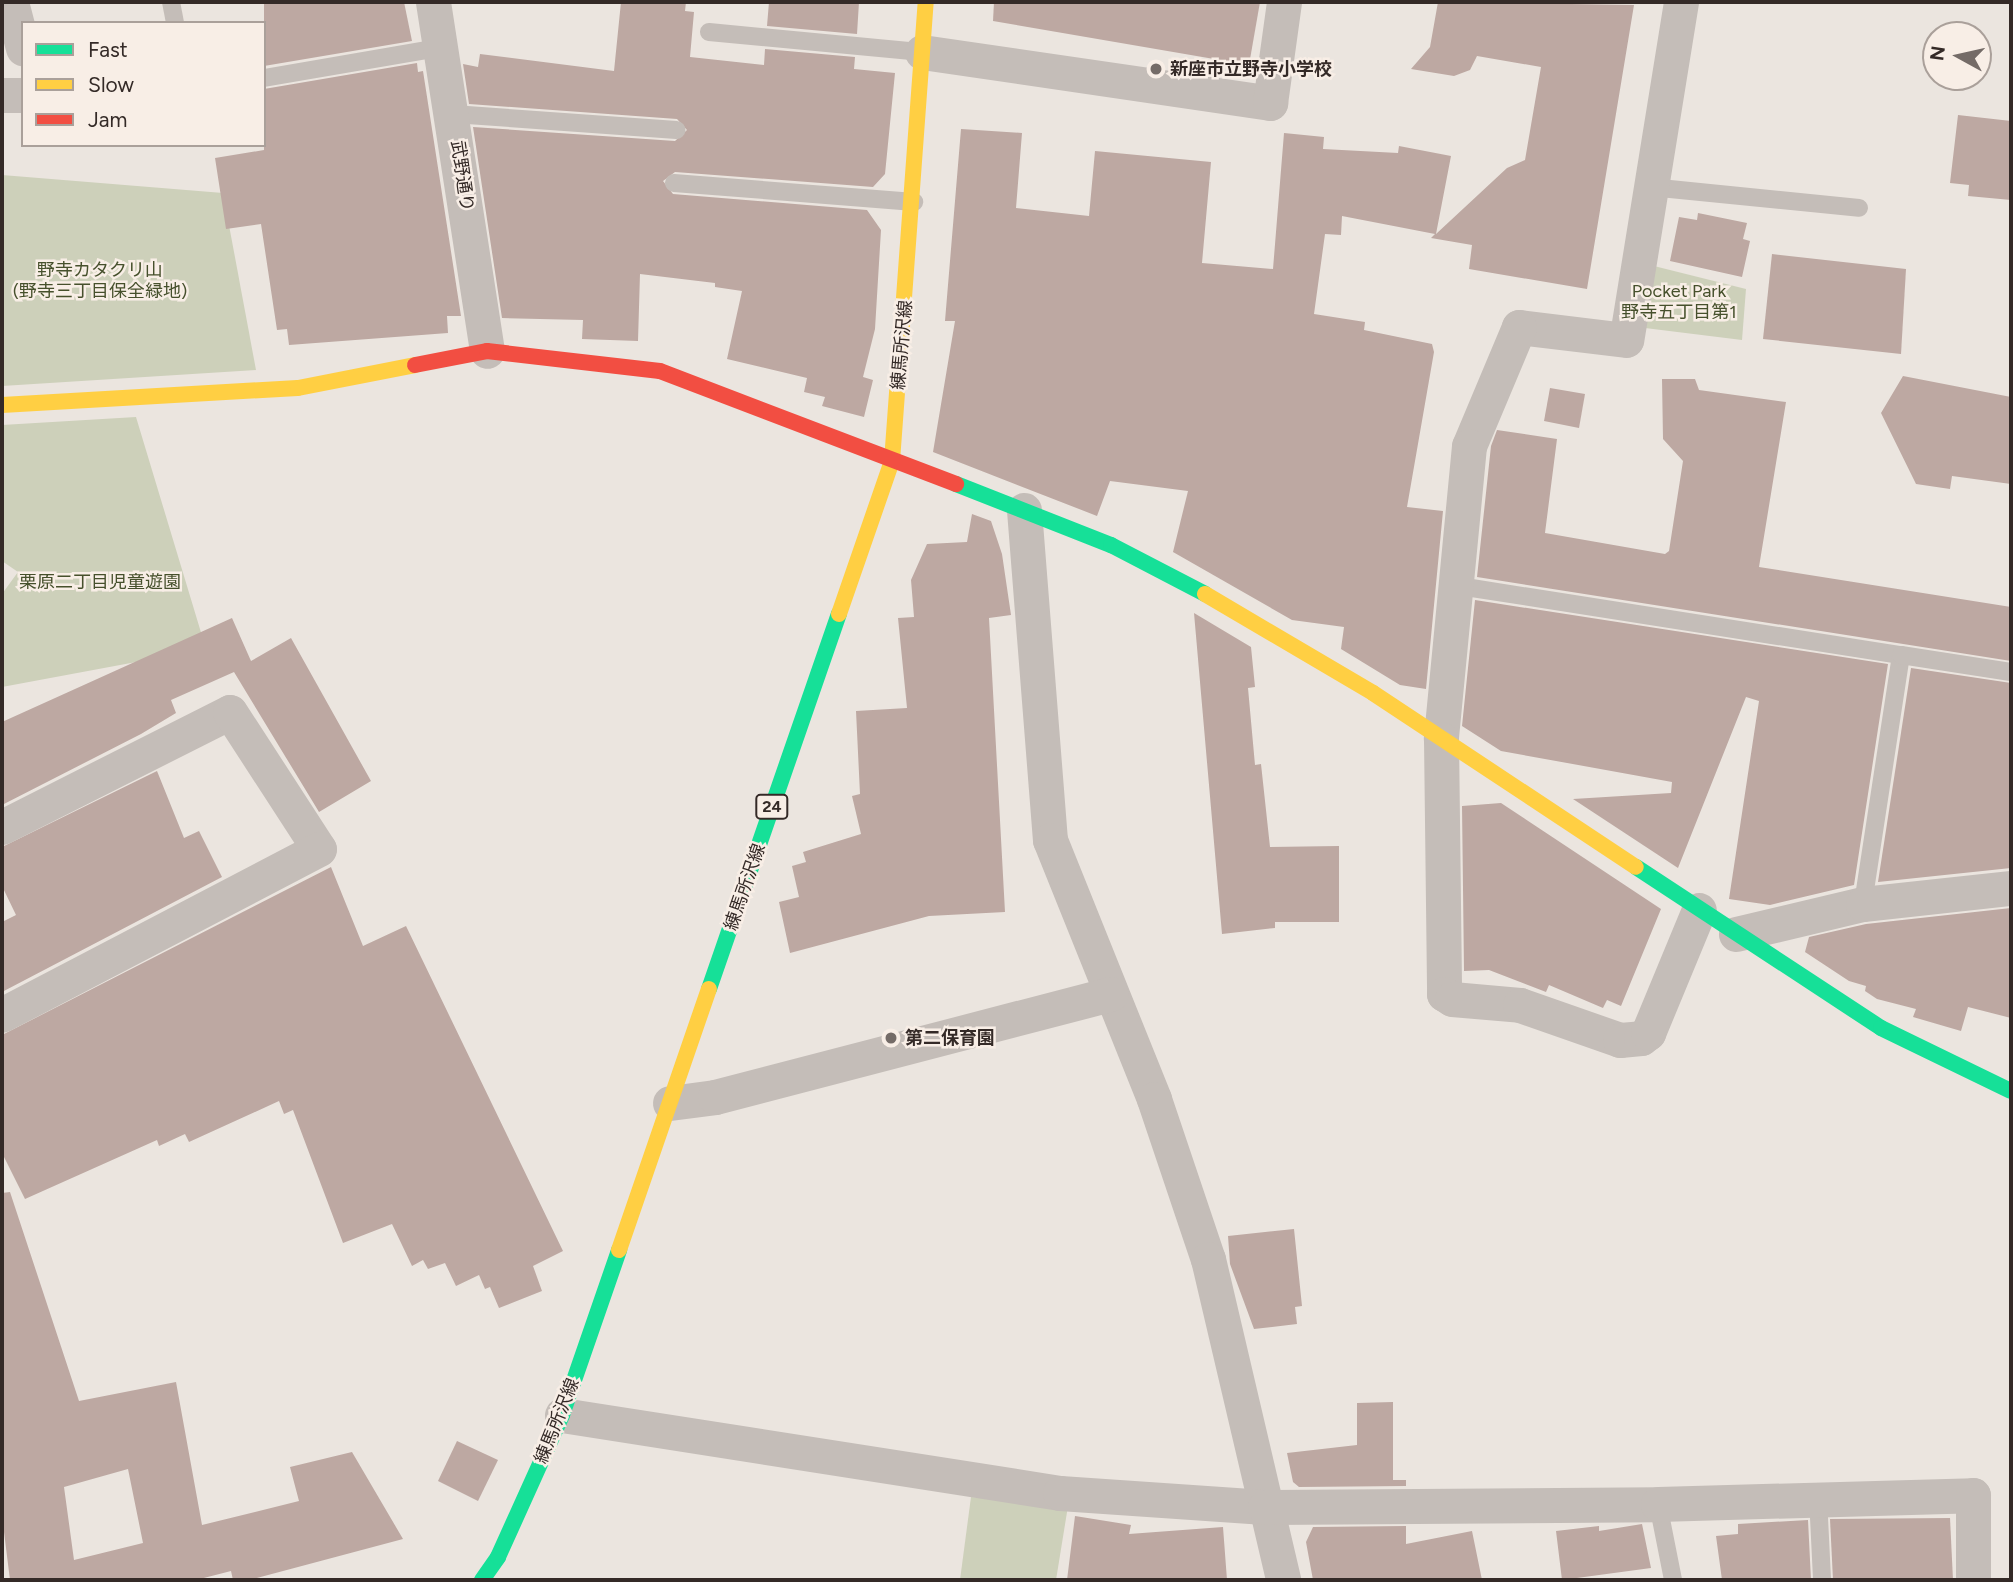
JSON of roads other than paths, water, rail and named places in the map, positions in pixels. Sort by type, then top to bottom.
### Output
[{"type":"street","points":[[10,2],[21,41]]},
{"type":"street","name":"武野通り","points":[[433,2],[443,47],[487,351]]},
{"type":"street","name":"練馬所沢線","points":[[482,1580],[498,1557],[562,1415],[892,461],[914,202],[926,2]]},
{"type":"street","points":[[922,52],[1270,103],[1284,2]]},
{"type":"street","points":[[1681,2],[1626,340],[1519,327],[1469,446],[1459,586],[1441,739],[1444,994],[1452,999],[1520,1006],[1620,1040],[1641,1038],[1648,1032],[1699,910]]},
{"type":"street","points":[[2,94],[21,95]]},
{"type":"street","points":[[2,405],[298,388],[487,351],[660,371],[1111,545],[1191,586],[1373,693],[1881,1028],[2011,1091]]},
{"type":"street","points":[[1024,510],[1051,840],[1154,1099],[1208,1259],[1283,1580]]},
{"type":"street","points":[[2,827],[230,712],[319,849],[2,1015]]},
{"type":"street","points":[[1736,934],[1863,904],[2011,888]]},
{"type":"street","points":[[670,1102],[715,1097],[1111,994]]},
{"type":"street","points":[[562,1415],[1060,1493],[1265,1507],[1658,1504],[1818,1497],[1973,1495],[1973,1580]]},
{"type":"lane","points":[[171,2],[176,21]]},
{"type":"lane","points":[[709,32],[922,52]]},
{"type":"lane","points":[[266,78],[443,47]]},
{"type":"lane","points":[[453,114],[676,130]]},
{"type":"lane","points":[[674,183],[914,202]]},
{"type":"lane","points":[[1650,187],[1859,208]]},
{"type":"lane","points":[[1459,586],[2011,672]]},
{"type":"lane","points":[[1863,904],[1901,655]]},
{"type":"lane","points":[[1818,1497],[1822,1580]]},
{"type":"lane","points":[[1658,1504],[1673,1580]]},
{"type":"place","name":"新座市立野寺小学校","points":[[1156,69]]},
{"type":"place","name":"第二保育園","points":[[891,1038]]},
{"type":"park label","name":"野寺カタクリ山 (野寺三丁目保全緑地)","points":[[100,281]]},
{"type":"park label","name":"Pocket Park 野寺五丁目第1","points":[[1679,302]]},
{"type":"park label","name":"栗原二丁目児童遊園","points":[[100,582]]}]
